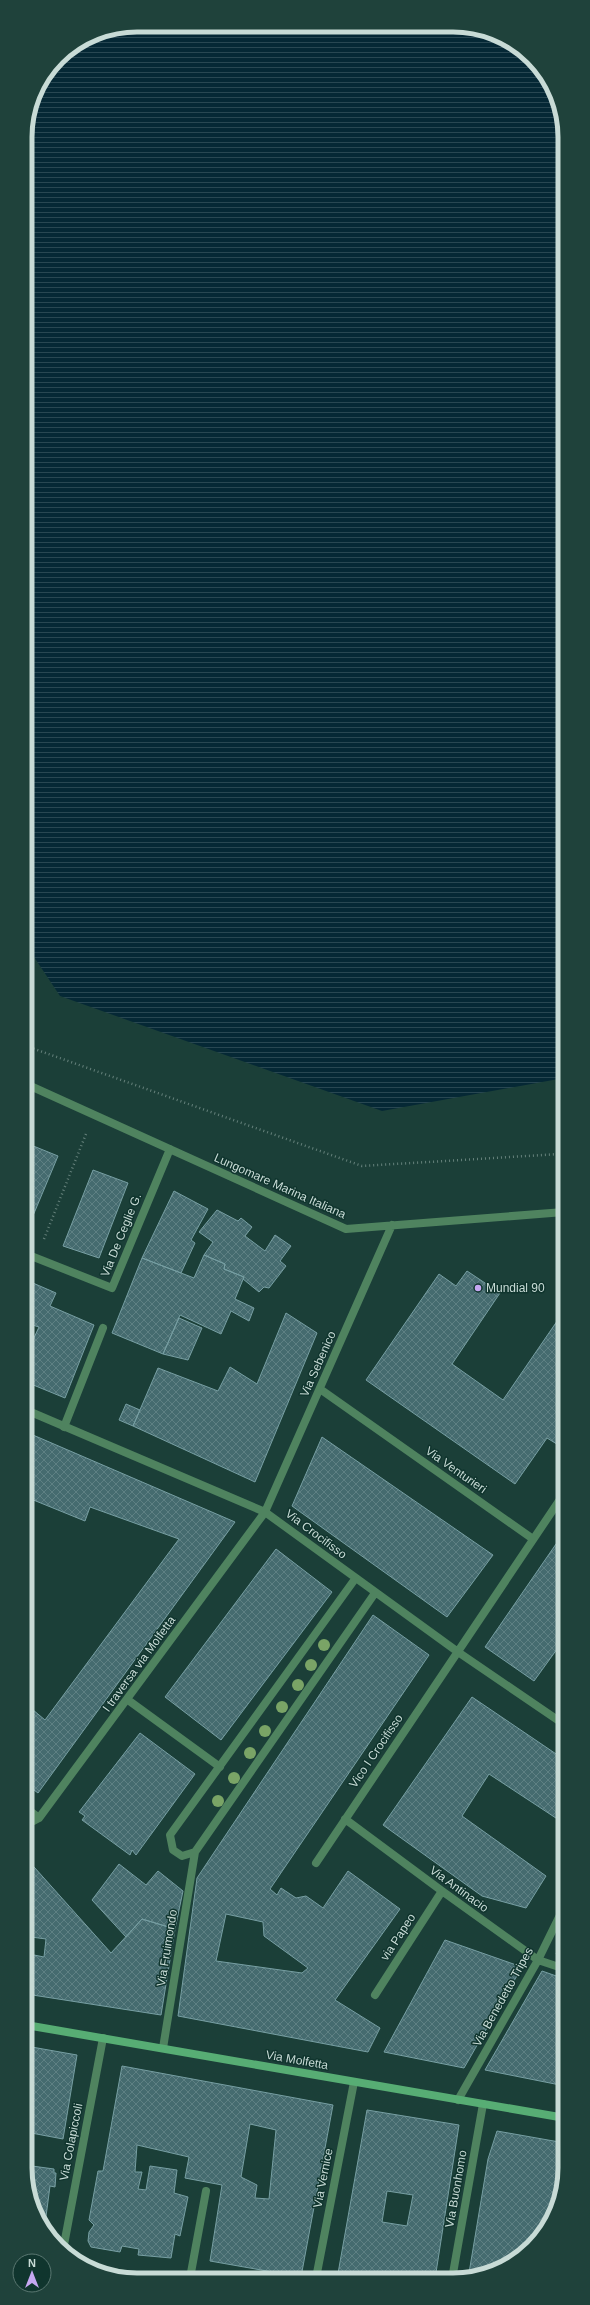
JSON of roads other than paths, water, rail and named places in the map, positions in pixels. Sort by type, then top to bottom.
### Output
[{"type":"main road","name":"Via Molfetta","points":[[32,2026],[558,2117]]},
{"type":"street","name":"Lungomare Marina Italiana","points":[[32,1087],[346,1229],[558,1212]]},
{"type":"street","name":"Via De Ceglie G.","points":[[32,1256],[112,1288],[170,1149]]},
{"type":"street","name":"Via Sebenico","points":[[265,1512],[392,1225]]},
{"type":"street","points":[[64,1426],[103,1328]]},
{"type":"street","name":"Via Venturieri","points":[[320,1389],[533,1539]]},
{"type":"street","name":"Via Crocifisso","points":[[32,1413],[265,1512],[355,1579],[558,1720]]},
{"type":"street","points":[[533,1539],[558,1501]]},
{"type":"street","name":"I traversa via Molfetta","points":[[32,1822],[39,1818],[128,1700],[265,1512]]},
{"type":"street","name":"Vico I Crocifisso","points":[[316,1863],[533,1539]]},
{"type":"street","points":[[355,1579],[170,1835],[172,1850],[182,1856],[195,1852],[375,1593]]},
{"type":"street","points":[[128,1700],[220,1767]]},
{"type":"street","points":[[32,1813],[39,1818]]},
{"type":"street","name":"Via Antinacio","points":[[345,1819],[538,1960],[558,1967]]},
{"type":"street","name":"Via Fruimondo","points":[[163,2048],[195,1852]]},
{"type":"street","name":"via Papeo","points":[[375,1996],[442,1891]]},
{"type":"street","name":"Via Benedetto Tripes","points":[[458,2100],[538,1960],[558,1919]]},
{"type":"street","name":"Via Colapiccoli","points":[[64,2243],[103,2038]]},
{"type":"street","name":"Via Vernice","points":[[317,2273],[354,2082]]},
{"type":"street","name":"Via Buonhomo","points":[[453,2273],[483,2104]]},
{"type":"street","points":[[191,2273],[206,2191]]},
{"type":"water","points":[[453,32],[473,34],[493,40],[517,54],[536,73],[550,97],[557,123],[558,137],[558,1079],[382,1111],[60,996],[32,954],[32,130],[40,97],[54,73],[68,58],[85,46],[97,40],[123,33]]},
{"type":"place","name":"Mundial 90","points":[[478,1288]]}]
